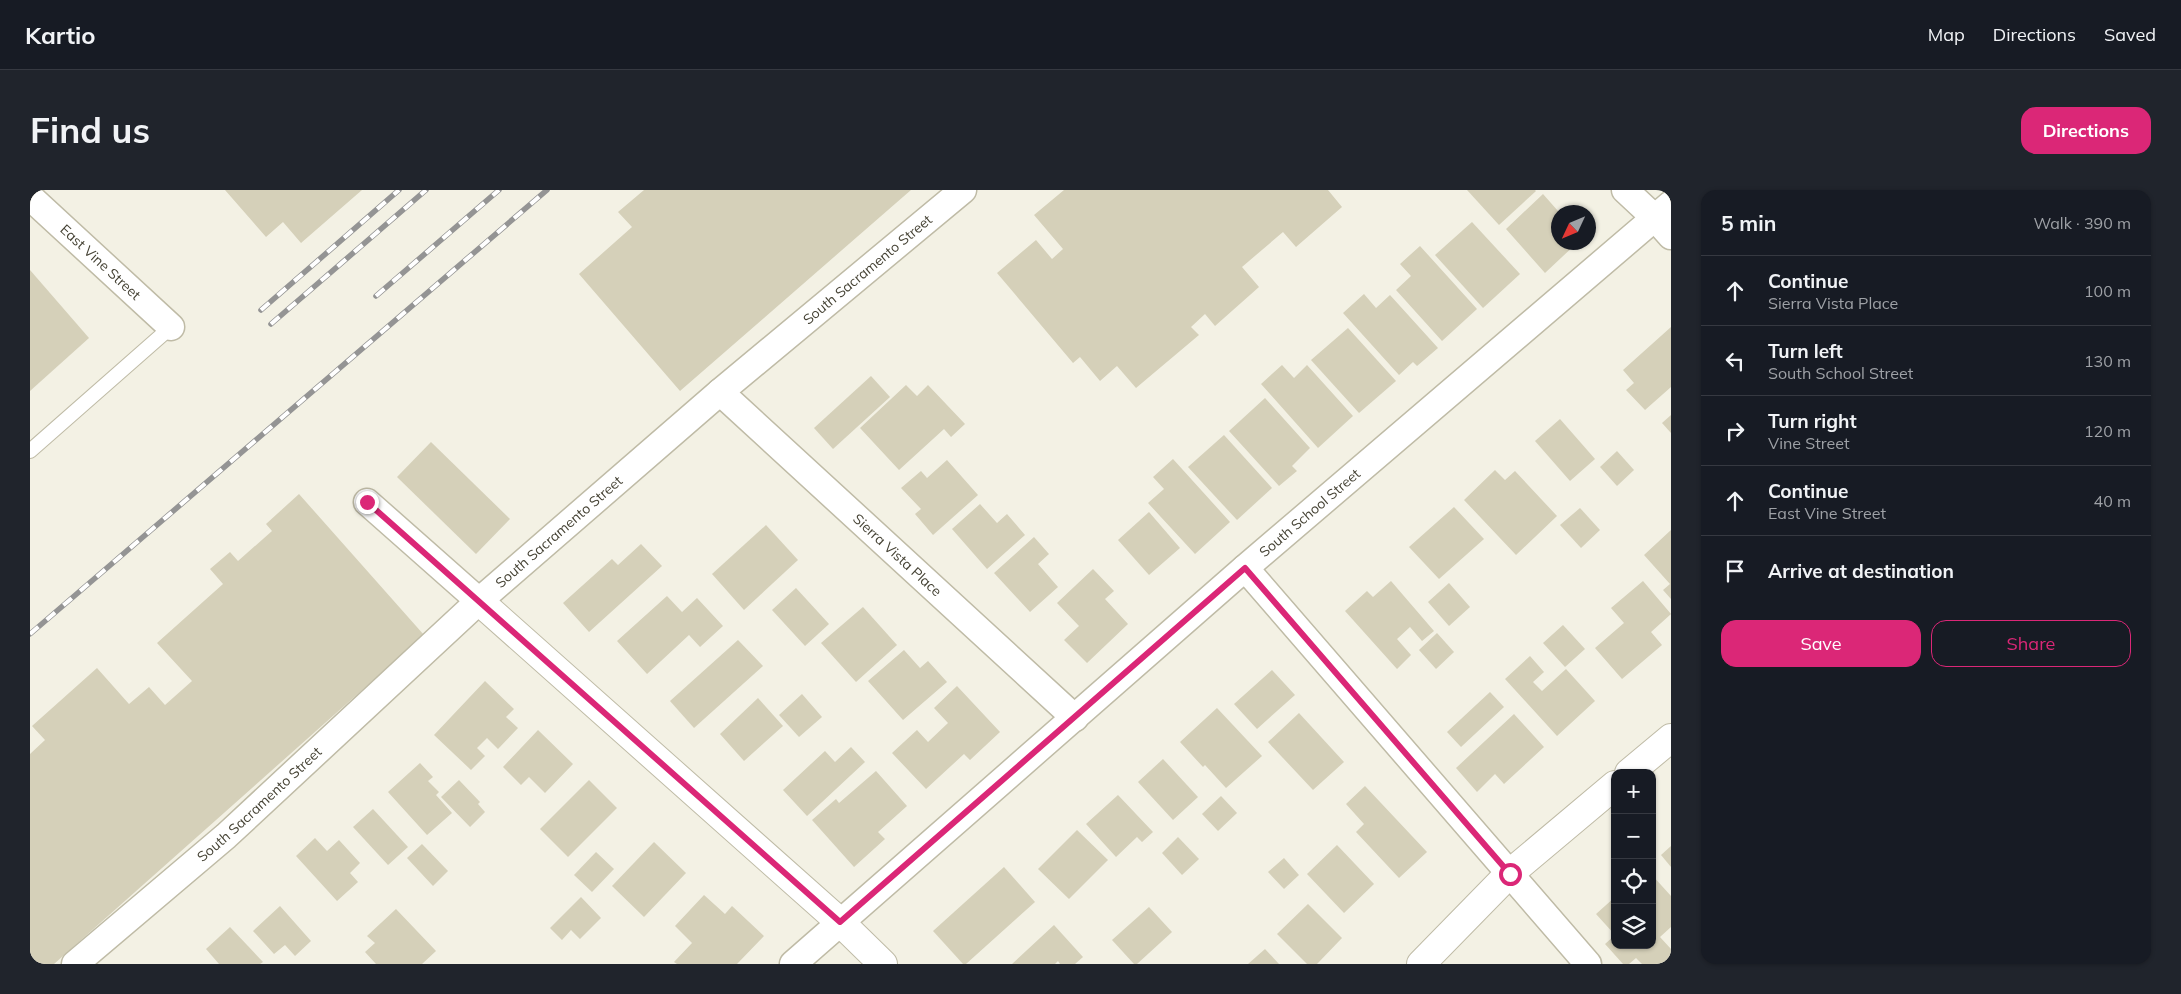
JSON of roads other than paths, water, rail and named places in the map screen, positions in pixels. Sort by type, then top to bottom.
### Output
[{"type":"street","name":"South Sacramento Street","points":[[75,964],[226,836],[479,600],[720,392],[963,190]]},
{"type":"street","points":[[1625,190],[1666,219]]},
{"type":"street","name":"East Vine Street","points":[[30,197],[171,327]]},
{"type":"street","name":"South School Street","points":[[793,964],[1245,568],[1666,219]]},
{"type":"street","name":"Sierra Vista Place","points":[[720,392],[1075,718]]},
{"type":"street","points":[[367,502],[840,922],[884,964]]},
{"type":"street","points":[[1245,568],[1588,964]]},
{"type":"street","points":[[1635,769],[1671,738]]},
{"type":"street","points":[[1421,964],[1510,874],[1611,788]]},
{"type":"lane","points":[[30,451],[171,327]]},
{"type":"railway","points":[[261,310],[399,190]]},
{"type":"railway","points":[[271,324],[426,190]]},
{"type":"railway","points":[[376,296],[499,190]]},
{"type":"railway","points":[[30,634],[547,190]]}]
